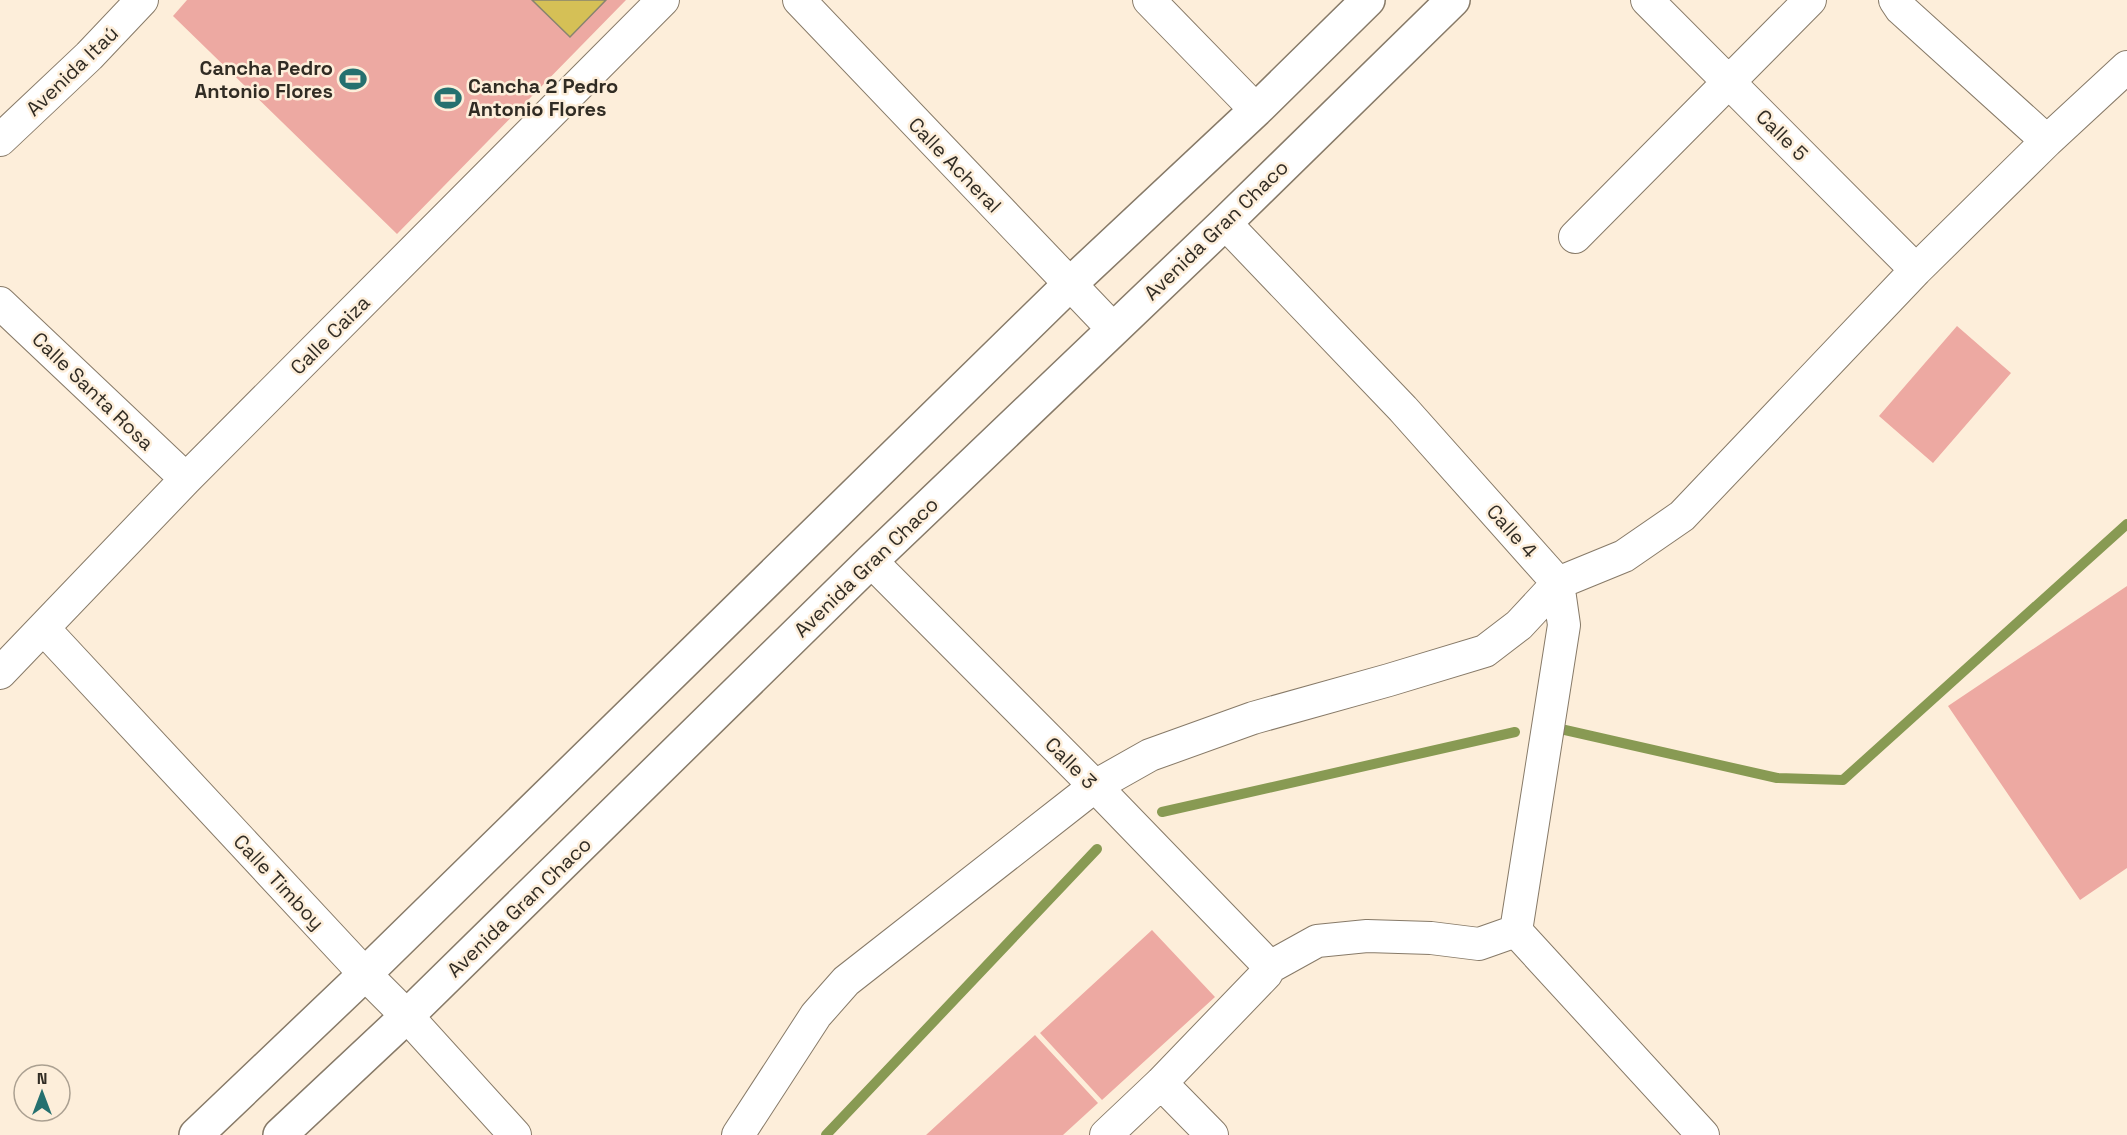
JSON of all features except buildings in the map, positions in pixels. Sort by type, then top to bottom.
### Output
[{"type":"main road","points":[[196,1135],[365,974],[1069,285],[1256,110],[1368,0]]},
{"type":"main road","name":"Avenida Gran Chaco","points":[[280,1135],[407,1016],[871,561],[1225,223],[1453,0]]},
{"type":"street","name":"Avenida Itaú","points":[[0,140],[89,56],[142,0]]},
{"type":"street","name":"Calle Caiza","points":[[0,673],[186,479],[663,0]]},
{"type":"street","name":"Calle Acheral","points":[[799,0],[1113,329]]},
{"type":"street","points":[[1149,0],[1256,110]]},
{"type":"street","name":"Calle 5","points":[[1647,0],[1916,270]]},
{"type":"street","points":[[1575,237],[1810,0]]},
{"type":"street","points":[[1895,0],[1910,17],[2047,141]]},
{"type":"street","points":[[738,1135],[816,1015],[846,981],[1095,786],[1150,755],[1253,718],[1485,651],[1519,625],[1558,583],[1624,556],[1682,516],[1916,270],[2047,141],[2127,67]]},
{"type":"street","name":"Calle 4","points":[[1225,223],[1404,409],[1558,583]]},
{"type":"street","name":"Calle Santa Rosa","points":[[0,303],[186,479]]},
{"type":"street","name":"Calle 3","points":[[871,561],[1095,786],[1270,967]]},
{"type":"street","points":[[1516,931],[1564,625],[1558,583]]},
{"type":"street","name":"Calle Timboy","points":[[44,629],[365,974],[407,1016],[515,1135]]},
{"type":"street","points":[[1106,1135],[1161,1083],[1266,974],[1270,967],[1317,941],[1367,936],[1431,938],[1479,944],[1516,931]]},
{"type":"street","points":[[1516,931],[1703,1135]]},
{"type":"street","points":[[1161,1083],[1212,1135]]},
{"type":"shaded area","points":[[187,0],[626,0],[397,234],[173,16]]},
{"type":"shaded area","points":[[1957,326],[2011,373],[1933,463],[1879,416]]},
{"type":"shaded area","points":[[2127,586],[2127,868],[2080,900],[1948,706]]},
{"type":"shaded area","points":[[1152,930],[1215,997],[1102,1100],[1040,1033]]},
{"type":"shaded area","points":[[1035,1035],[1098,1103],[1063,1135],[926,1135]]},
{"type":"waterway","points":[[1565,730],[1777,778],[1843,780],[2127,524]]},
{"type":"waterway","points":[[1162,812],[1515,732]]},
{"type":"waterway","points":[[826,1135],[1097,849]]},
{"type":"place","name":"Cancha Pedro Antonio Flores","points":[[353,79]]},
{"type":"place","name":"Cancha 2 Pedro Antonio Flores","points":[[448,98]]}]
